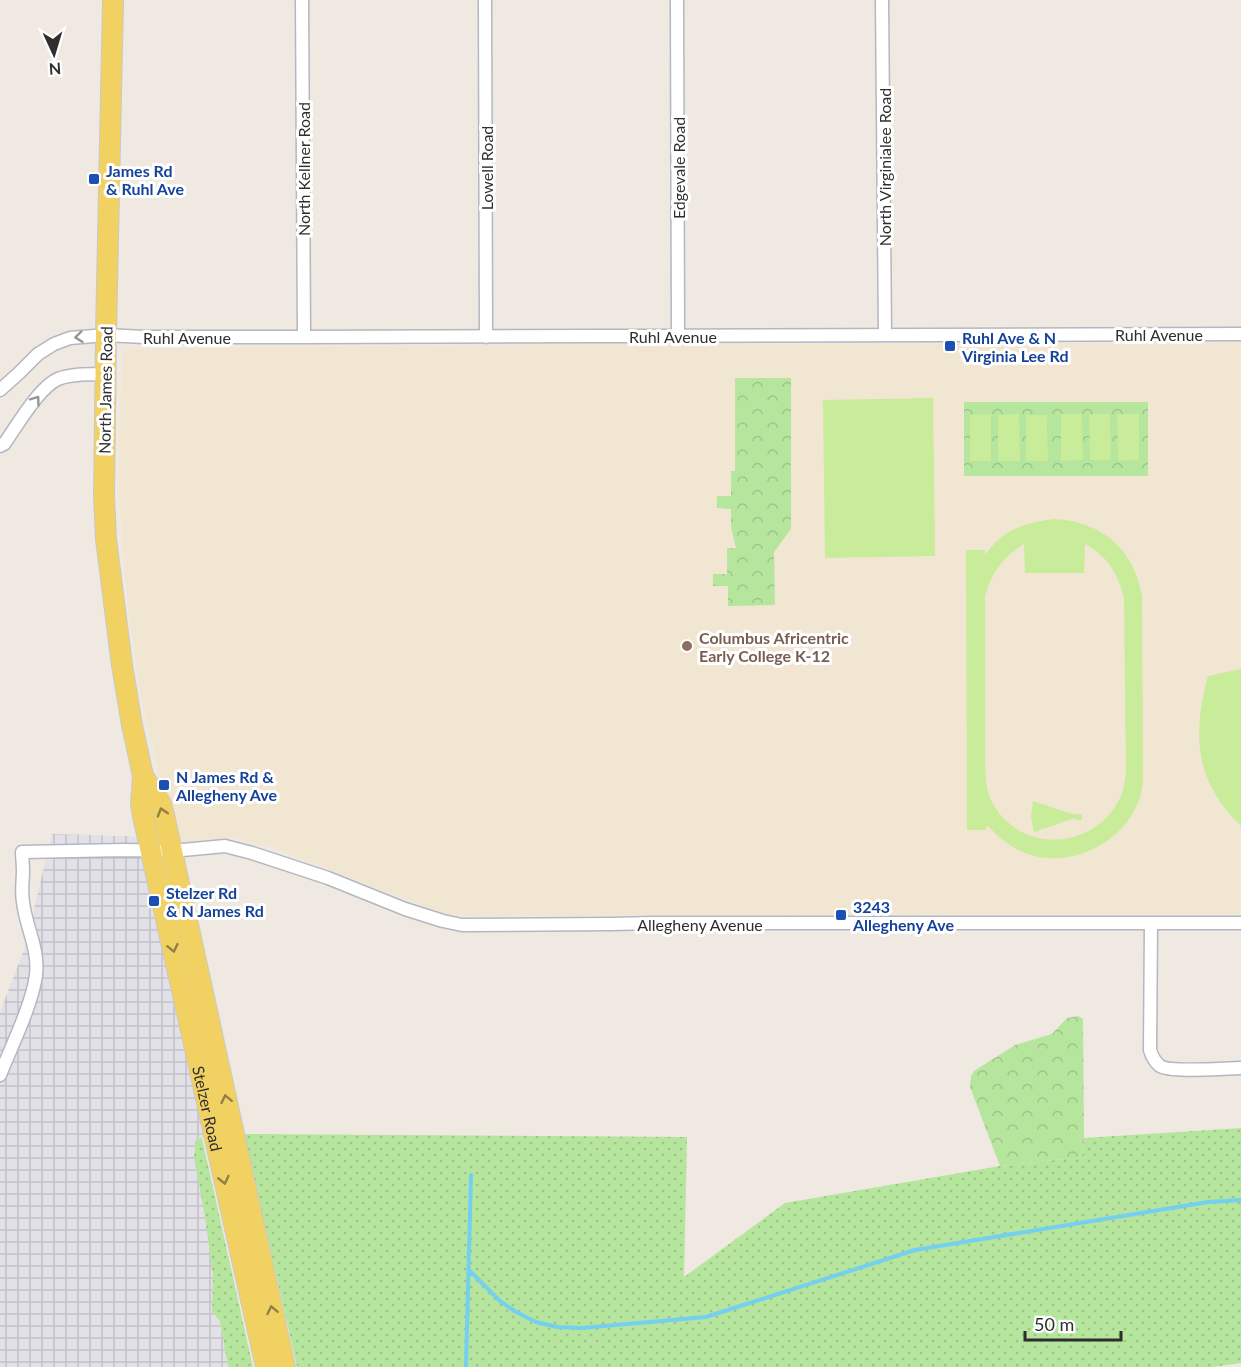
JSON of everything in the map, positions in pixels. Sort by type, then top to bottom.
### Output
[{"type":"main road","name":"North James Road","points":[[113,0],[104,496],[106,539],[125,683],[143,776],[141,804],[151,850]]},
{"type":"main road","name":"North James Road","points":[[143,776],[161,804],[172,851]]},
{"type":"main road","name":"Stelzer Road","points":[[151,850],[266,1367]]},
{"type":"main road","name":"Stelzer Road","points":[[172,851],[285,1367]]},
{"type":"street","name":"North Kellner Road","points":[[302,0],[304,337]]},
{"type":"street","name":"Lowell Road","points":[[485,0],[486,337]]},
{"type":"street","name":"Edgevale Road","points":[[677,0],[678,336]]},
{"type":"street","name":"North Virginialee Road","points":[[882,0],[885,335]]},
{"type":"street","name":"Ruhl Avenue","points":[[0,390],[38,354],[54,344],[70,338],[106,335],[486,337],[1241,334]]},
{"type":"street","points":[[0,446],[4,444],[43,390],[57,380],[68,376],[105,374]]},
{"type":"street","name":"Allegheny Avenue","points":[[172,851],[225,846],[234,848],[328,878],[405,909],[462,925],[1241,923]]},
{"type":"street","points":[[0,1075],[33,992],[36,974],[37,961],[33,938],[22,900],[22,852],[172,851]]},
{"type":"street","points":[[1152,923],[1150,1050],[1153,1060],[1162,1067],[1174,1069],[1241,1068]]},
{"type":"shaded area","name":"Columbus Africentric Early College K-12","points":[[1241,343],[1241,914],[465,916],[440,912],[273,848],[241,839],[225,838],[184,843],[172,835],[143,707],[125,574],[119,495],[119,447],[122,359],[123,352],[129,349],[470,345]]},
{"type":"shaded area","points":[[52,834],[157,837],[224,1136],[196,1139],[213,1276],[212,1312],[220,1321],[228,1367],[0,1367],[0,1012],[24,950]]},
{"type":"green space","points":[[735,378],[791,378],[791,529],[774,552],[775,605],[728,606],[728,586],[713,586],[713,574],[727,574],[727,548],[736,548],[731,527],[731,509],[717,508],[717,496],[731,496],[731,471],[735,471]]},
{"type":"green space","points":[[933,398],[935,556],[825,558],[823,400]]},
{"type":"green space","points":[[964,402],[1148,402],[1148,476],[964,476]]},
{"type":"green space","points":[[991,414],[991,461],[970,461],[970,415]]},
{"type":"green space","points":[[1019,414],[1020,461],[998,461],[998,415]]},
{"type":"green space","points":[[1061,414],[1082,414],[1083,460],[1061,461]]},
{"type":"green space","points":[[1089,414],[1110,414],[1111,460],[1090,460]]},
{"type":"green space","points":[[1117,414],[1139,414],[1139,460],[1118,461]]},
{"type":"green space","points":[[1026,415],[1047,415],[1048,461],[1026,461]]},
{"type":"green space","points":[[1054,519],[1087,525],[1113,541],[1132,565],[1142,597],[1143,773],[1140,797],[1123,827],[1110,839],[1095,848],[1062,858],[1045,858],[1022,852],[1006,842],[987,825],[986,830],[967,830],[966,550],[985,550],[985,555],[1007,533],[1024,525]],"holes":[[[1024,544],[1025,573],[1084,573],[1085,544],[1100,554],[1110,566],[1124,598],[1126,771],[1123,789],[1111,812],[1100,824],[1071,838],[1055,840],[1024,833],[1000,815],[987,788],[985,596],[999,566]]]},
{"type":"green space","points":[[1241,669],[1241,826],[1214,792],[1201,757],[1199,738],[1200,718],[1208,676]]},
{"type":"green space","points":[[1033,801],[1075,815],[1082,814],[1082,820],[1075,818],[1034,832],[1031,817]]},
{"type":"green space","points":[[1078,1016],[1083,1019],[1084,1138],[1082,1157],[1000,1166],[970,1087],[971,1076],[974,1071],[1015,1045],[1052,1034],[1067,1018]]},
{"type":"green space","points":[[1241,1128],[1241,1363],[1213,1367],[297,1367],[244,1134],[687,1137],[684,1277],[785,1203],[1000,1166],[1082,1157],[1084,1138]]},
{"type":"green space","points":[[202,1138],[253,1367],[228,1367],[220,1321],[212,1312],[213,1276],[194,1157],[196,1139]]},
{"type":"waterway","points":[[466,1367],[471,1175]]},
{"type":"waterway","points":[[469,1270],[500,1301],[516,1312],[536,1322],[557,1327],[582,1328],[706,1317],[915,1250],[1208,1202],[1241,1200]]},
{"type":"place","name":"James Rd & Ruhl Ave","points":[[94,179]]},
{"type":"place","name":"Ruhl Ave & N Virginia Lee Rd","points":[[950,346]]},
{"type":"place","name":"Columbus Africentric Early College K-12","points":[[687,646]]},
{"type":"place","name":"N James Rd & Allegheny Ave","points":[[164,785]]},
{"type":"place","name":"Stelzer Rd & N James Rd","points":[[154,901]]},
{"type":"place","name":"3243 Allegheny Ave","points":[[841,915]]}]
